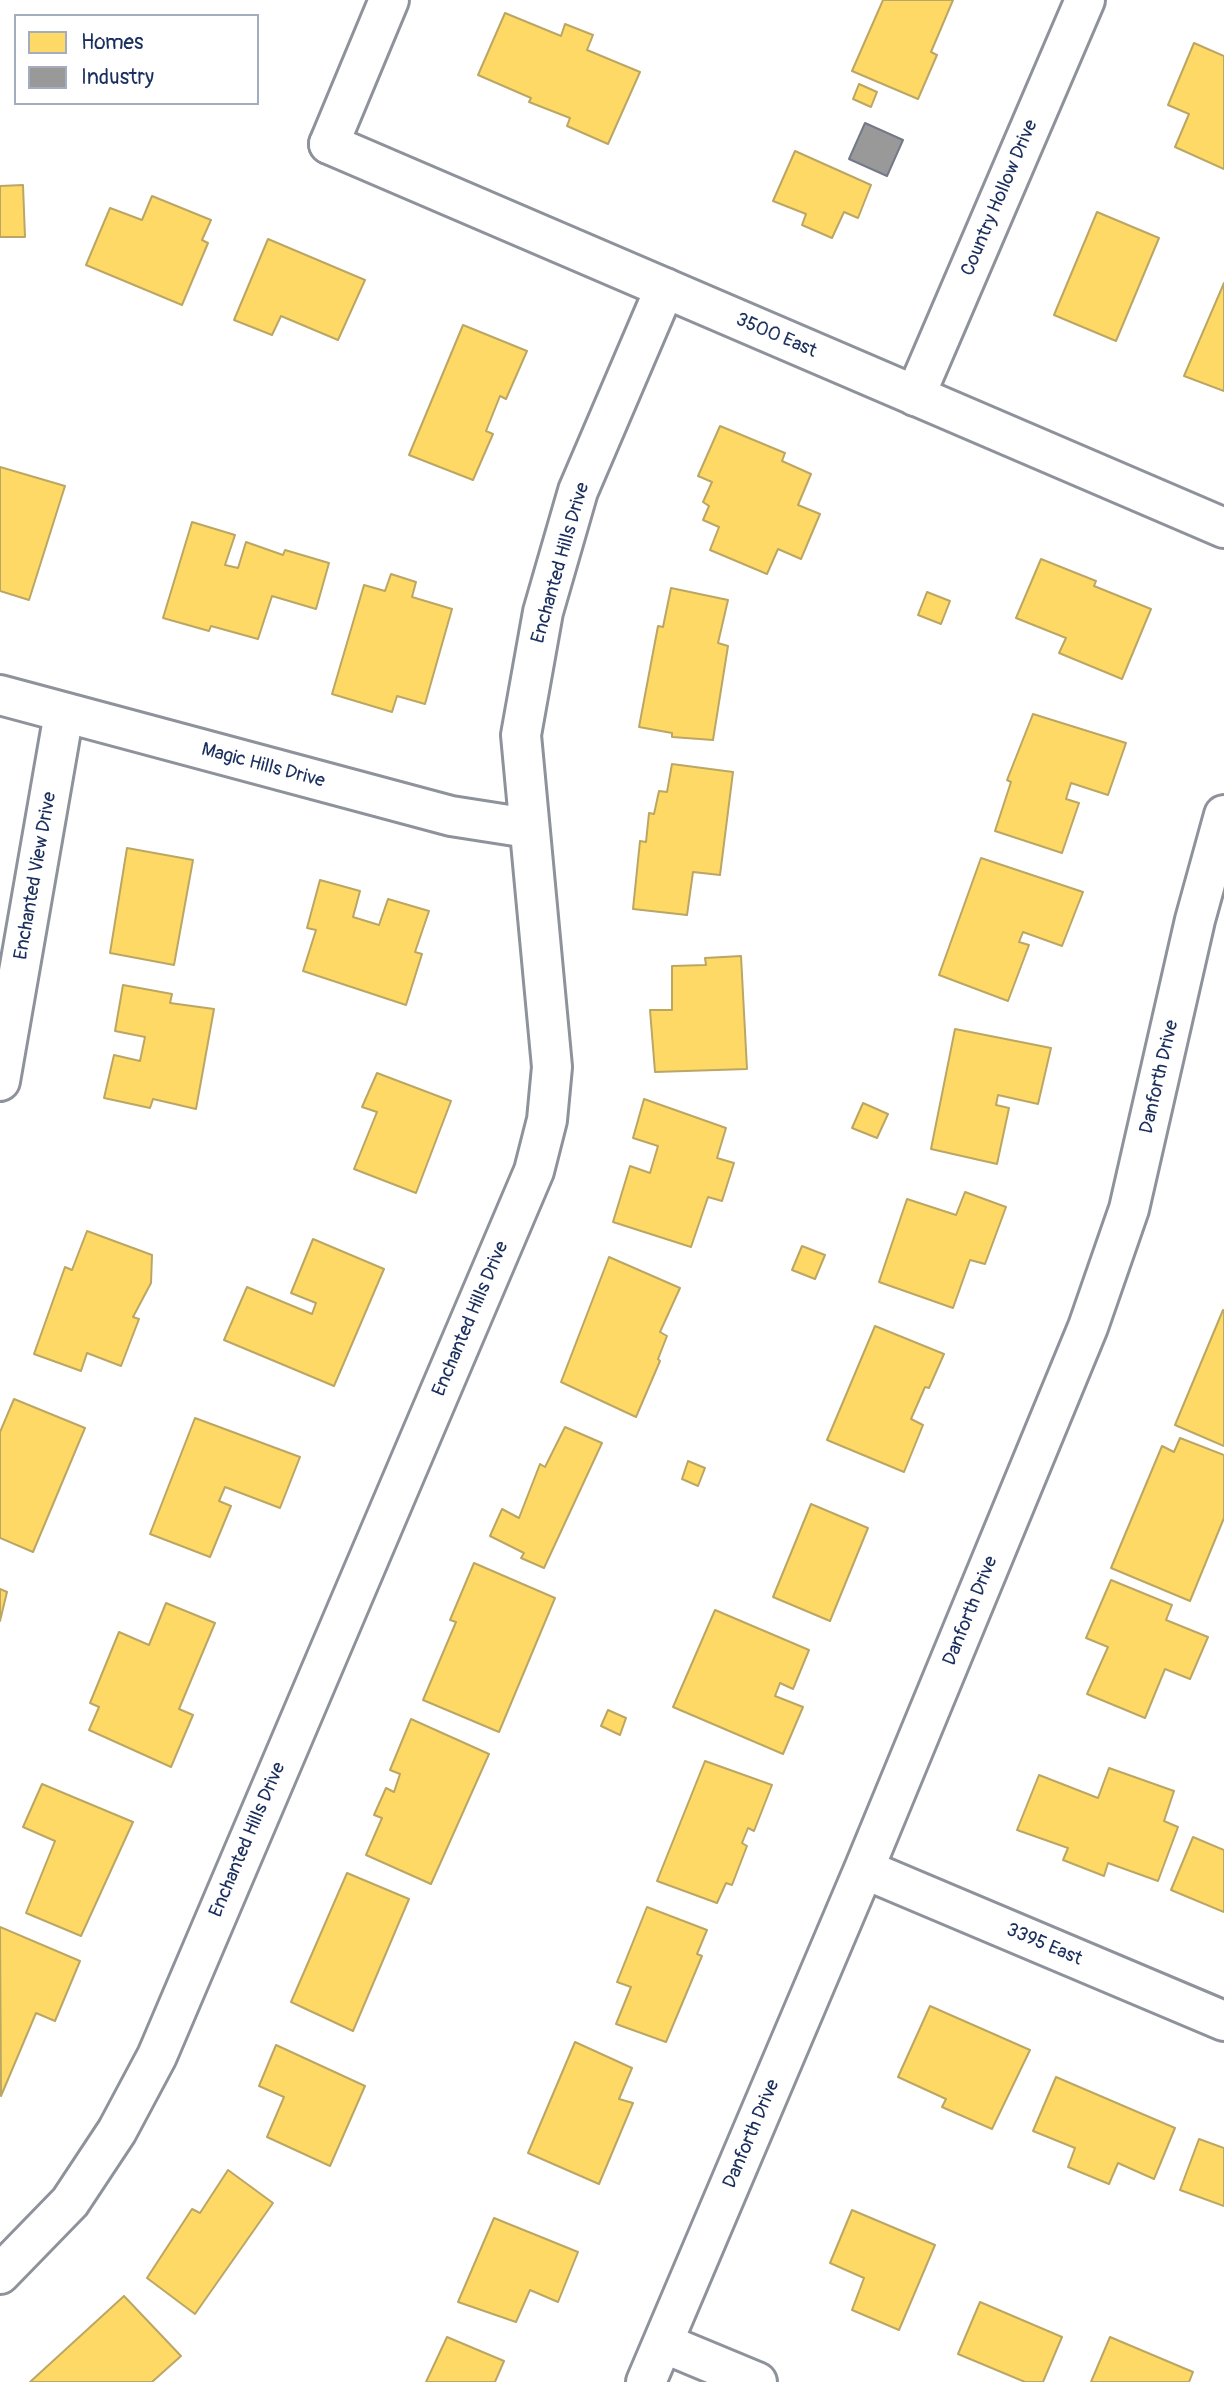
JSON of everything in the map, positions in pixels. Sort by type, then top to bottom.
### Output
[{"type":"street","name":"3500 East","points":[[389,0],[329,144],[1224,528]]},
{"type":"street","name":"Country Hollow Drive","points":[[915,396],[1085,0]]},
{"type":"street","name":"Enchanted Hills Drive","points":[[0,2274],[70,2203],[117,2131],[157,2056],[534,1171],[547,1120],[552,1067],[521,735],[542,612],[578,491],[665,288]]},
{"type":"street","name":"Magic Hills Drive","points":[[0,695],[451,816],[528,828]]},
{"type":"street","name":"Enchanted View Drive","points":[[0,1081],[64,713]]},
{"type":"street","name":"Danforth Drive","points":[[646,2382],[864,1869],[1088,1327],[1129,1209],[1195,920],[1224,815]]},
{"type":"street","name":"3395 East","points":[[864,1869],[1224,2021]]},
{"type":"street","points":[[663,2343],[757,2382]]},
{"type":"building: Homes","points":[[883,0],[953,0],[931,52],[937,55],[918,99],[852,71]]},
{"type":"building: Homes","points":[[505,13],[561,36],[565,24],[593,35],[587,50],[640,72],[608,144],[567,126],[570,118],[529,102],[531,98],[478,75]]},
{"type":"building: Homes","points":[[1194,43],[1224,56],[1224,169],[1175,147],[1189,114],[1168,105]]},
{"type":"building: Homes","points":[[859,84],[877,92],[871,107],[853,99]]},
{"type":"building: Homes","points":[[795,151],[871,185],[858,218],[844,212],[832,238],[802,225],[806,214],[773,201]]},
{"type":"building: Homes","points":[[23,185],[25,237],[0,237],[0,186]]},
{"type":"building: Homes","points":[[152,196],[211,220],[202,240],[208,243],[182,305],[86,265],[110,208],[142,220]]},
{"type":"building: Homes","points":[[1097,212],[1159,238],[1116,341],[1054,315]]},
{"type":"building: Homes","points":[[268,239],[365,280],[338,340],[281,316],[272,335],[234,320]]},
{"type":"building: Homes","points":[[1224,283],[1224,391],[1184,376]]},
{"type":"building: Homes","points":[[463,325],[527,351],[506,399],[500,396],[486,431],[493,434],[473,480],[409,455]]},
{"type":"building: Homes","points":[[720,426],[785,453],[782,461],[811,474],[798,505],[820,514],[801,559],[778,549],[767,574],[710,550],[719,527],[703,520],[709,506],[703,502],[712,482],[698,476]]},
{"type":"building: Homes","points":[[0,467],[65,486],[29,600],[0,591]]},
{"type":"building: Homes","points":[[192,522],[235,535],[225,565],[238,568],[246,542],[283,555],[285,550],[329,563],[316,609],[272,596],[258,639],[211,626],[209,631],[163,618]]},
{"type":"building: Homes","points":[[1041,559],[1096,581],[1094,586],[1151,609],[1122,679],[1059,653],[1066,638],[1016,618]]},
{"type":"building: Homes","points":[[391,574],[416,582],[412,597],[452,609],[425,704],[397,696],[392,712],[332,694],[364,585],[385,591]]},
{"type":"building: Homes","points":[[671,588],[728,600],[718,643],[728,646],[713,740],[672,737],[672,733],[639,727],[658,626],[663,627]]},
{"type":"building: Homes","points":[[927,592],[950,601],[941,624],[918,615]]},
{"type":"building: Homes","points":[[1033,714],[1126,743],[1108,795],[1071,783],[1066,799],[1079,803],[1062,853],[995,831],[1011,782],[1007,780]]},
{"type":"building: Homes","points":[[672,764],[733,772],[720,875],[693,872],[687,915],[633,909],[640,841],[646,842],[649,813],[654,814],[659,791],[667,792]]},
{"type":"building: Homes","points":[[127,848],[193,860],[174,965],[110,953]]},
{"type":"building: Homes","points":[[981,858],[1083,892],[1062,946],[1023,932],[1019,942],[1029,945],[1008,1001],[939,975]]},
{"type":"building: Homes","points":[[320,880],[360,891],[353,917],[379,925],[388,899],[429,911],[415,952],[422,954],[406,1005],[303,971],[316,930],[307,928]]},
{"type":"building: Homes","points":[[741,956],[747,1069],[655,1072],[650,1010],[672,1010],[672,966],[706,965],[705,958]]},
{"type":"building: Homes","points":[[123,985],[172,994],[170,1003],[214,1009],[196,1109],[153,1099],[150,1108],[104,1098],[114,1055],[140,1061],[145,1037],[115,1031]]},
{"type":"building: Homes","points":[[955,1029],[1051,1048],[1038,1104],[998,1095],[996,1105],[1009,1108],[997,1164],[931,1149]]},
{"type":"building: Homes","points":[[377,1073],[451,1101],[416,1193],[354,1169],[377,1112],[362,1107]]},
{"type":"building: Homes","points":[[644,1099],[726,1128],[717,1158],[734,1163],[722,1201],[708,1197],[691,1247],[613,1222],[630,1166],[650,1173],[658,1146],[633,1138]]},
{"type":"building: Homes","points":[[863,1103],[888,1114],[877,1138],[852,1128]]},
{"type":"building: Homes","points":[[965,1192],[1006,1207],[985,1264],[970,1260],[953,1308],[879,1282],[907,1199],[956,1215]]},
{"type":"building: Homes","points":[[87,1231],[152,1255],[151,1283],[133,1317],[139,1319],[121,1366],[87,1353],[81,1371],[34,1354],[65,1267],[72,1270]]},
{"type":"building: Homes","points":[[313,1239],[384,1269],[334,1386],[224,1340],[247,1287],[312,1314],[316,1303],[291,1293]]},
{"type":"building: Homes","points":[[802,1246],[825,1255],[815,1279],[792,1270]]},
{"type":"building: Homes","points":[[609,1257],[680,1288],[660,1332],[667,1336],[658,1359],[660,1361],[636,1417],[561,1382]]},
{"type":"building: Homes","points":[[1224,1311],[1224,1446],[1175,1425]]},
{"type":"building: Homes","points":[[875,1326],[944,1354],[911,1419],[923,1425],[904,1472],[827,1440]]},
{"type":"building: Homes","points":[[14,1399],[85,1428],[33,1552],[0,1538],[0,1432]]},
{"type":"building: Homes","points":[[195,1418],[300,1457],[280,1508],[225,1487],[219,1501],[231,1506],[210,1557],[150,1534]]},
{"type":"building: Homes","points":[[565,1427],[602,1443],[544,1568],[521,1558],[524,1553],[490,1536],[502,1509],[519,1518],[540,1464],[545,1467]]},
{"type":"building: Homes","points":[[1180,1438],[1224,1455],[1224,1518],[1190,1601],[1111,1568],[1162,1446],[1174,1452]]},
{"type":"building: Homes","points":[[688,1461],[705,1468],[698,1486],[682,1479]]},
{"type":"building: Homes","points":[[811,1504],[868,1528],[830,1621],[773,1597]]},
{"type":"building: Homes","points":[[474,1563],[555,1598],[499,1732],[423,1700],[456,1622],[450,1620]]},
{"type":"building: Homes","points":[[1111,1580],[1172,1605],[1166,1620],[1208,1637],[1190,1679],[1165,1669],[1145,1718],[1087,1694],[1108,1647],[1086,1638]]},
{"type":"building: Homes","points":[[0,1589],[7,1592],[0,1621]]},
{"type":"building: Homes","points":[[166,1603],[215,1623],[179,1709],[193,1715],[171,1767],[89,1730],[99,1707],[90,1703],[119,1632],[149,1645]]},
{"type":"building: Homes","points":[[715,1610],[809,1650],[793,1689],[780,1683],[775,1696],[803,1707],[783,1754],[673,1707]]},
{"type":"building: Homes","points":[[608,1710],[626,1718],[620,1735],[601,1726]]},
{"type":"building: Homes","points":[[411,1719],[489,1754],[431,1884],[366,1855],[382,1818],[374,1815],[386,1788],[394,1792],[400,1774],[390,1770]]},
{"type":"building: Homes","points":[[705,1761],[772,1785],[754,1831],[748,1828],[742,1843],[747,1846],[732,1885],[726,1883],[717,1903],[657,1881]]},
{"type":"building: Homes","points":[[1109,1768],[1174,1791],[1164,1821],[1178,1827],[1158,1881],[1108,1863],[1104,1876],[1063,1860],[1068,1848],[1017,1830],[1039,1775],[1098,1798]]},
{"type":"building: Homes","points":[[42,1784],[133,1822],[81,1936],[26,1913],[55,1841],[23,1827]]},
{"type":"building: Homes","points":[[1193,1837],[1224,1850],[1224,1912],[1171,1890]]},
{"type":"building: Homes","points":[[347,1873],[409,1899],[353,2031],[291,2002]]},
{"type":"building: Homes","points":[[647,1907],[707,1930],[697,1954],[702,1956],[666,2042],[616,2024],[631,1987],[617,1982]]},
{"type":"building: Homes","points":[[0,1927],[80,1961],[55,2021],[36,2013],[1,2096]]},
{"type":"building: Homes","points":[[930,2006],[1030,2050],[992,2129],[942,2107],[946,2099],[898,2077]]},
{"type":"building: Homes","points":[[575,2042],[632,2068],[619,2099],[633,2103],[599,2184],[528,2153]]},
{"type":"building: Homes","points":[[276,2045],[365,2086],[330,2166],[267,2137],[284,2097],[259,2086]]},
{"type":"building: Homes","points":[[1056,2077],[1175,2128],[1154,2179],[1118,2163],[1109,2184],[1068,2167],[1075,2148],[1033,2131]]},
{"type":"building: Homes","points":[[1199,2139],[1224,2148],[1224,2206],[1180,2190]]},
{"type":"building: Homes","points":[[228,2170],[273,2203],[195,2314],[147,2278],[192,2209],[200,2213]]},
{"type":"building: Homes","points":[[852,2210],[935,2245],[899,2330],[852,2310],[864,2278],[830,2263]]},
{"type":"building: Homes","points":[[494,2218],[578,2252],[558,2302],[530,2290],[516,2322],[458,2302]]},
{"type":"building: Homes","points":[[124,2296],[181,2356],[152,2382],[30,2382]]},
{"type":"building: Homes","points":[[980,2302],[1062,2337],[1043,2382],[1025,2382],[958,2354]]},
{"type":"building: Homes","points":[[447,2337],[504,2361],[495,2382],[426,2382]]},
{"type":"building: Homes","points":[[1110,2337],[1193,2372],[1189,2382],[1091,2382]]},
{"type":"building: Industry","points":[[865,123],[903,140],[887,176],[849,159]]}]
